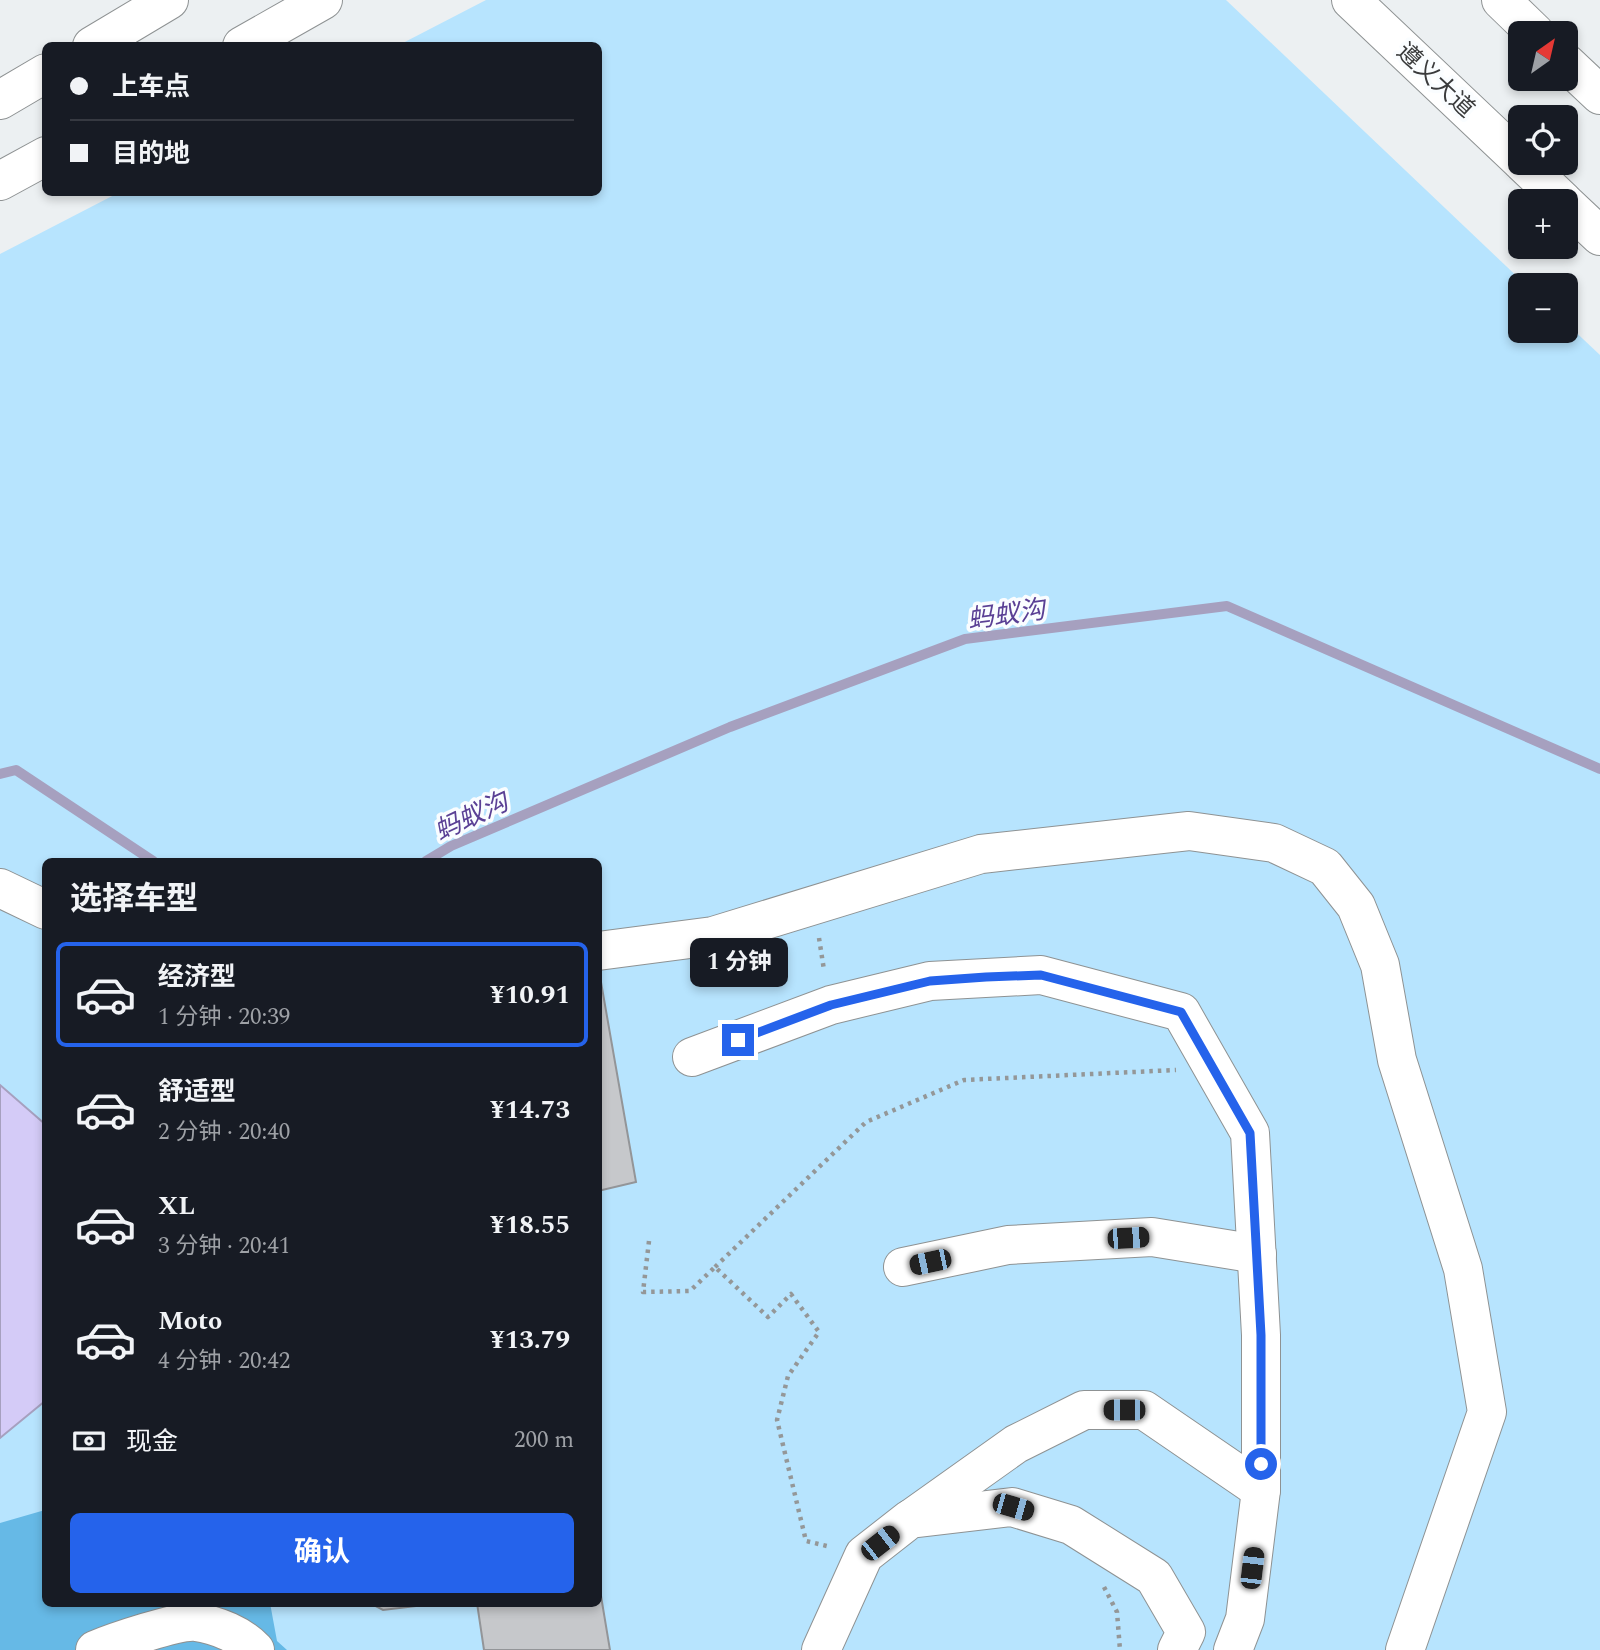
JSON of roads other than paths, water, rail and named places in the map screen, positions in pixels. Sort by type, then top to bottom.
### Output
[{"type":"main road","points":[[99,42],[169,0]]},
{"type":"main road","points":[[249,42],[323,0]]},
{"type":"main road","name":"遵义大道","points":[[1351,0],[1508,149]]},
{"type":"main road","points":[[1501,0],[1523,21]]},
{"type":"main road","points":[[1578,74],[1600,95]]},
{"type":"main road","points":[[0,100],[42,75]]},
{"type":"main road","points":[[0,181],[42,158]]},
{"type":"main road","name":"遵义大道","points":[[1536,175],[1550,189]]},
{"type":"main road","name":"遵义大道","points":[[1578,215],[1600,236]]},
{"type":"main road","points":[[602,950],[713,936],[981,854],[1189,831],[1274,843],[1325,867],[1356,906],[1380,965],[1397,1060],[1463,1269],[1487,1412],[1405,1650]]},
{"type":"main road","points":[[0,888],[42,908]]},
{"type":"main road","points":[[692,1057],[831,1005],[930,981],[1041,975],[1181,1012],[1250,1133],[1257,1254],[1261,1490],[1245,1619],[1233,1650]]},
{"type":"main road","points":[[903,1267],[1009,1245],[1152,1237],[1257,1254]]},
{"type":"main road","points":[[821,1650],[864,1555],[1016,1444],[1084,1410],[1144,1410],[1261,1490]]},
{"type":"main road","points":[[910,1519],[1013,1507],[1071,1525],[1154,1577],[1186,1632],[1178,1650]]},
{"type":"main road","points":[[95,1650],[115,1642],[195,1622],[244,1637],[255,1650]]},
{"type":"waterway","name":"蚂蚁沟","points":[[431,858],[451,846],[730,727],[965,639],[1227,606],[1600,769]]},
{"type":"waterway","name":"蚂蚁沟","points":[[0,774],[16,770],[148,858]]}]
